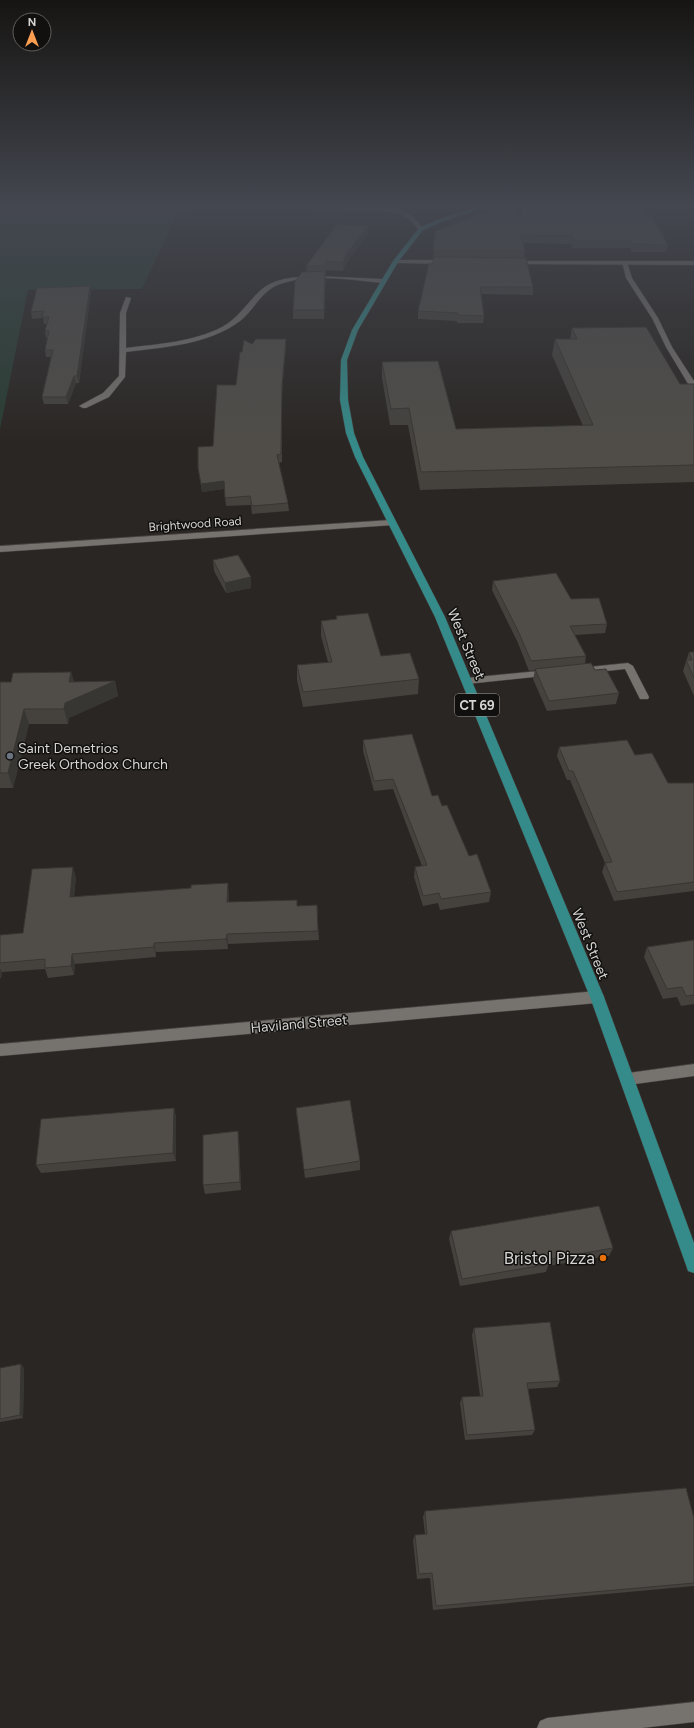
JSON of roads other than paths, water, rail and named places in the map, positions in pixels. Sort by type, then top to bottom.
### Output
[{"type":"main road","name":"West Street","points":[[381,285],[348,344],[344,360],[344,400],[350,433],[359,457],[440,617],[467,681],[597,997],[628,1079],[694,1265]]},
{"type":"street","points":[[123,350],[178,343],[218,331],[238,320],[261,293],[275,285]]},
{"type":"street","points":[[634,285],[655,318],[669,347],[694,387]]},
{"type":"street","points":[[83,406],[106,395],[123,376],[123,313],[128,298]]},
{"type":"street","name":"Brightwood Road","points":[[0,549],[391,522]]},
{"type":"street","points":[[467,681],[628,666],[644,697]]},
{"type":"street","name":"Haviland Street","points":[[0,1050],[597,997]]},
{"type":"street","points":[[628,1079],[694,1070]]},
{"type":"street","points":[[546,1728],[694,1712]]},
{"type":"place","name":"Saint Demetrios Greek Orthodox Church","points":[[10,756]]},
{"type":"place","name":"Bristol Pizza","points":[[603,1258]]}]
